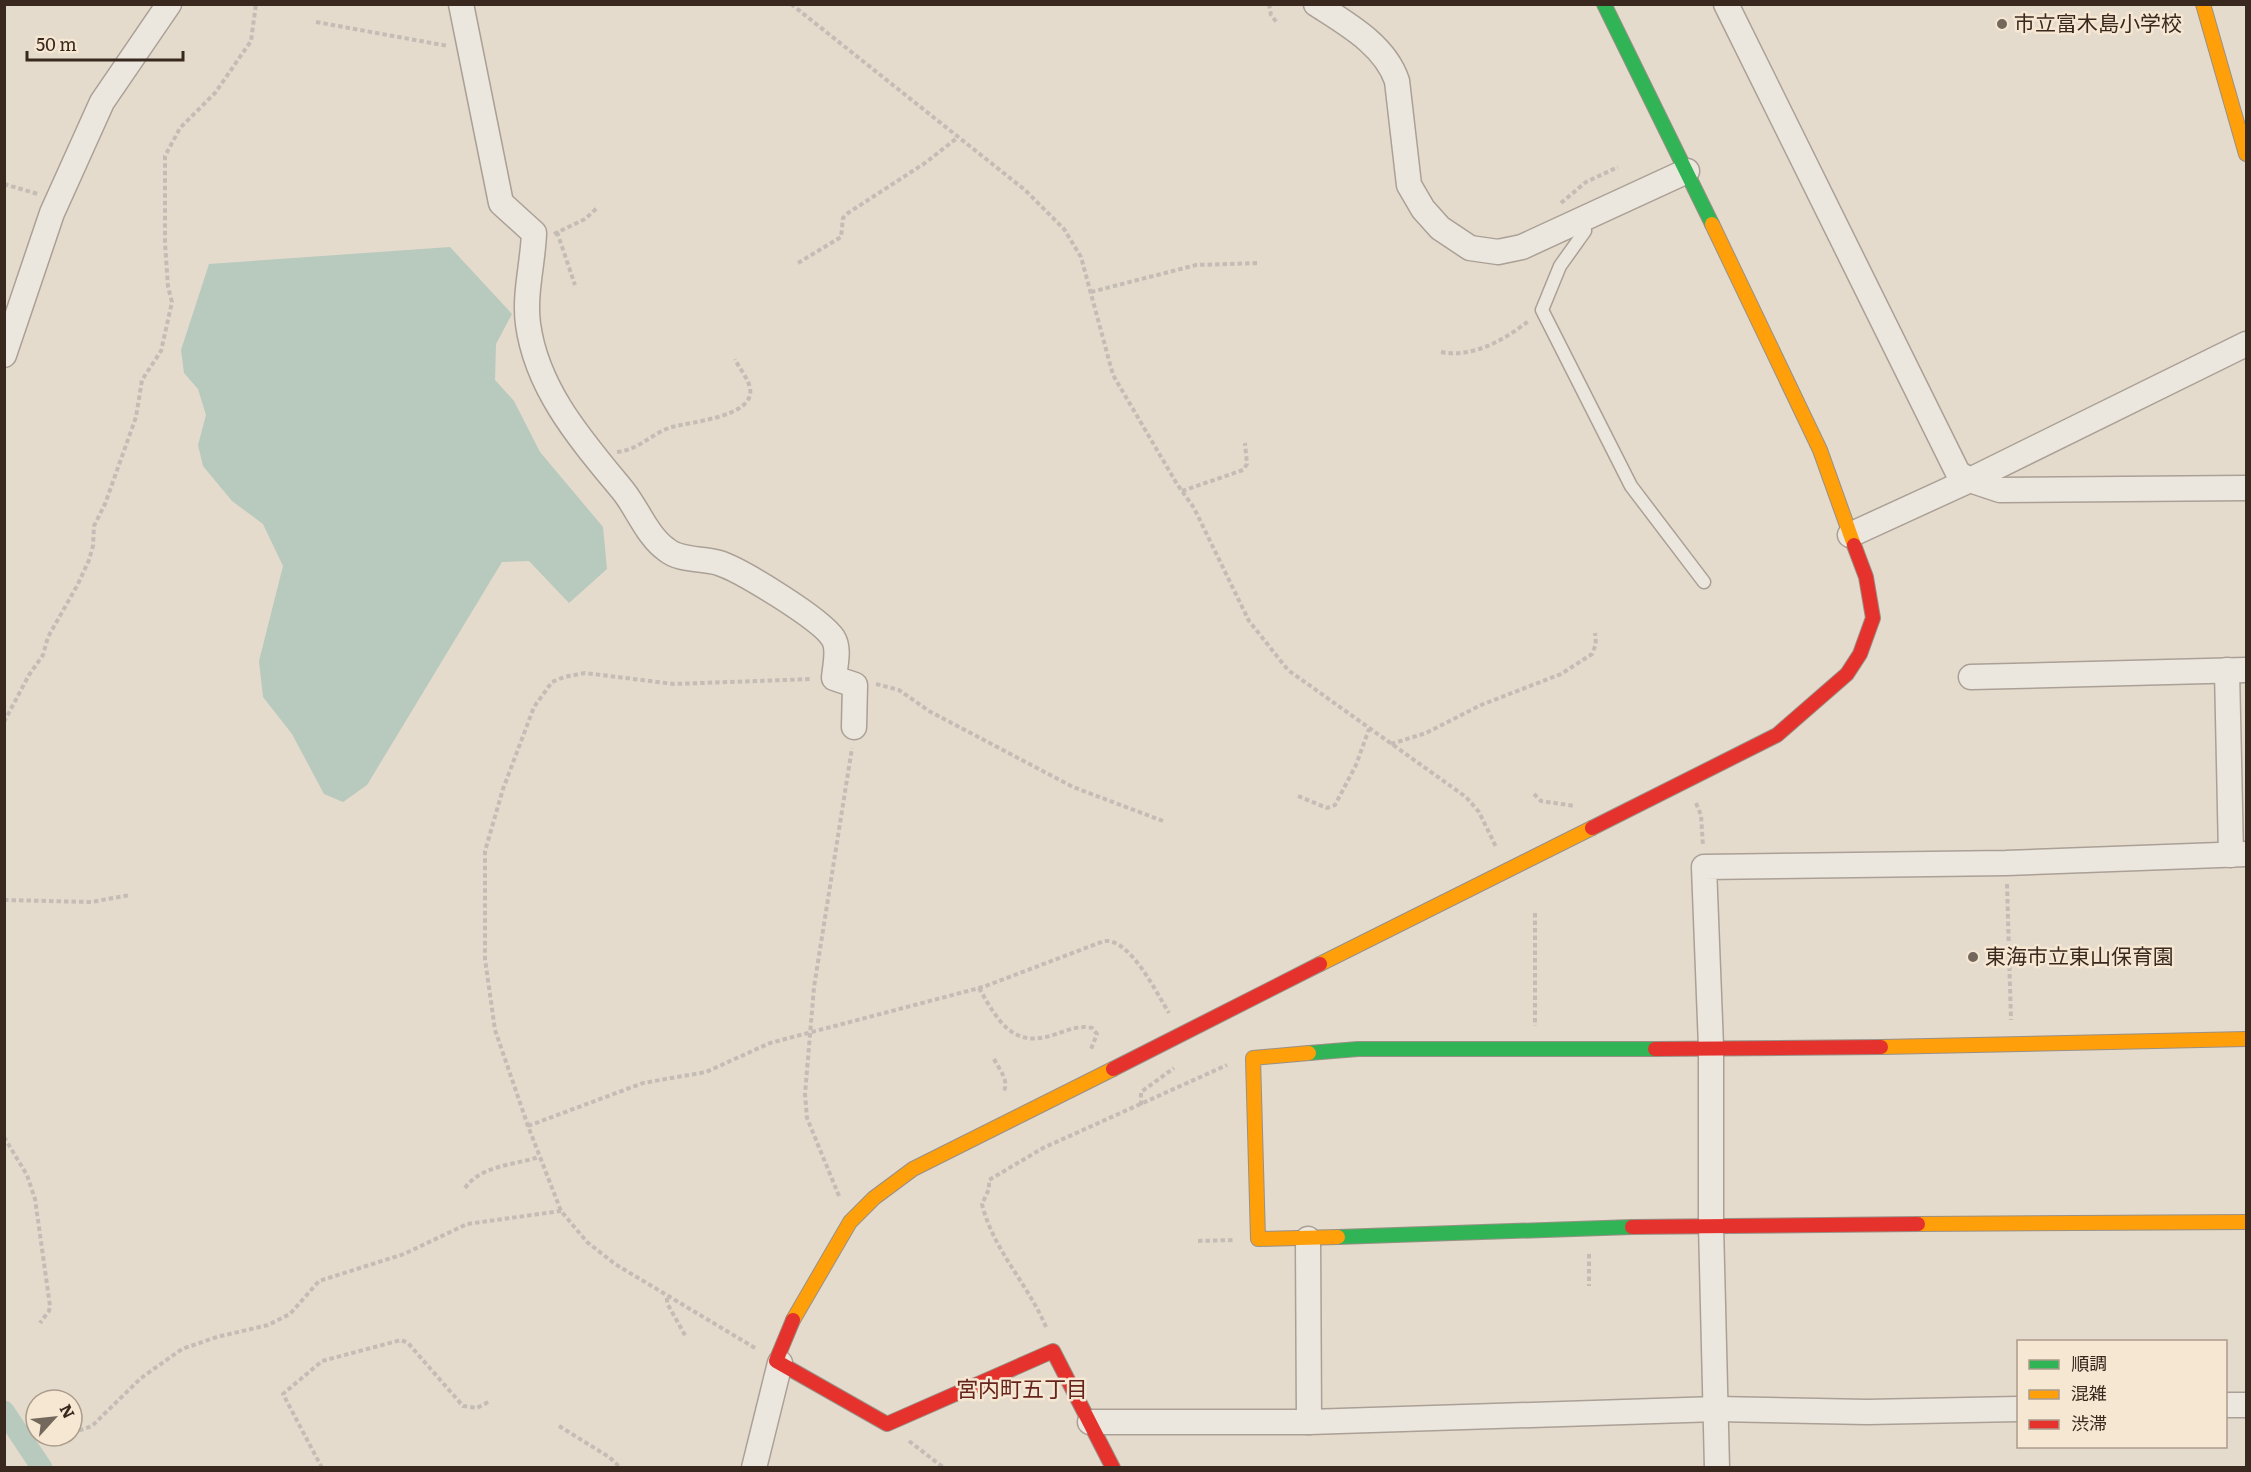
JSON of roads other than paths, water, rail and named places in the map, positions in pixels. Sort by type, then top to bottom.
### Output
[{"type":"street","points":[[4,355],[57,200],[102,102],[169,4]]},
{"type":"street","points":[[460,4],[501,203],[546,233],[528,323],[536,360],[563,416],[633,504],[656,541],[667,551],[678,556],[722,564],[753,579],[827,631],[834,639],[854,727]]},
{"type":"street","points":[[1316,4],[1381,51],[1392,65],[1398,81],[1409,185],[1423,209],[1455,240],[1470,248],[1498,252],[1522,247],[1687,171]]},
{"type":"street","points":[[754,1467],[778,1362],[799,1306],[850,1222],[874,1198],[913,1169],[1777,735],[1847,674],[1860,654],[1873,618],[1866,577],[1820,450],[1687,171],[1604,4]]},
{"type":"street","points":[[1726,4],[1958,473],[1970,480],[2001,490],[2247,488]]},
{"type":"street","points":[[2210,7],[2247,154]]},
{"type":"street","points":[[1850,535],[1970,480],[2247,344]]},
{"type":"street","points":[[1717,1467],[1711,1225],[1711,1047],[1704,867],[2006,863],[2239,854],[2237,670],[1971,677]]},
{"type":"street","points":[[2247,1038],[2011,1045],[1535,1051],[1358,1049],[1253,1058],[1258,1239],[1711,1225],[2247,1222]]},
{"type":"street","points":[[1308,1239],[1309,1422]]},
{"type":"street","points":[[778,1362],[887,1424],[896,1418],[928,1407],[1053,1351],[1113,1467]]},
{"type":"street","points":[[2227,1405],[2247,1405]]},
{"type":"street","points":[[1090,1422],[1309,1422],[1717,1409],[1867,1412],[2017,1409]]},
{"type":"lane","points":[[1584,219],[1585,231],[1560,266],[1542,310],[1630,486],[1704,582]]},
{"type":"waterway","points":[[4,1411],[42,1468]]},
{"type":"place","name":"市立富木島小学校","points":[[2002,24]]},
{"type":"place","name":"東海市立東山保育園","points":[[1973,957]]},
{"type":"district","name":"宮内町五丁目","points":[[1022,1389]]}]
